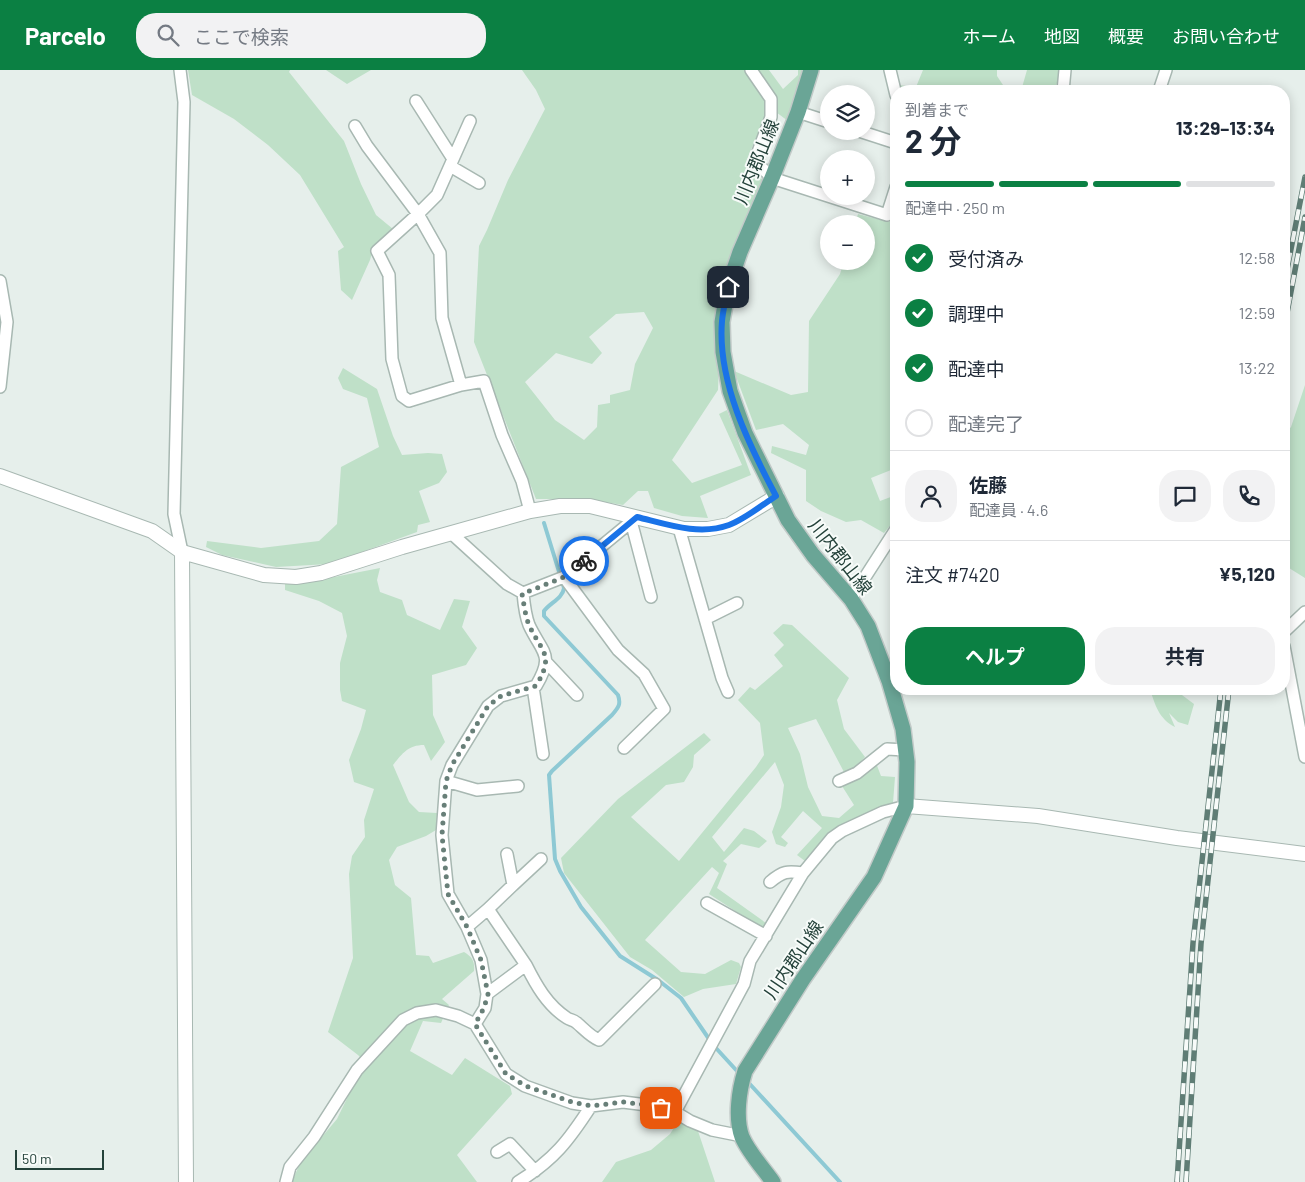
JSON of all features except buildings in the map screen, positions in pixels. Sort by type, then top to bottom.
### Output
[{"type":"main road","name":"川内郡山線","points":[[811,70],[798,112],[728,287],[722,322],[723,352],[730,391],[745,433],[788,520],[813,555],[851,598],[868,626],[890,684]]},
{"type":"main road","name":"川内郡山線","points":[[773,1182],[742,1136],[738,1100],[740,1085],[747,1066],[803,979],[874,877],[906,806],[906,750],[903,729],[893,695]]},
{"type":"street","points":[[180,70],[184,102],[174,514],[182,552],[186,1182]]},
{"type":"street","points":[[751,70],[771,99],[771,117],[758,152],[759,165],[772,178],[887,215],[890,206]]},
{"type":"street","points":[[890,70],[894,85]]},
{"type":"street","points":[[1064,85],[1065,70]]},
{"type":"street","points":[[1162,85],[1166,70]]},
{"type":"street","points":[[416,101],[451,162],[479,183]]},
{"type":"street","points":[[798,112],[820,119]]},
{"type":"street","points":[[470,121],[437,195],[377,251],[389,274],[392,358],[402,396],[409,402],[461,385],[484,381],[502,435],[522,481],[530,511]]},
{"type":"street","points":[[355,126],[367,146],[418,214],[440,253],[442,318],[461,385]]},
{"type":"street","points":[[875,136],[890,141]]},
{"type":"street","points":[[0,281],[7,322],[0,387]]},
{"type":"street","points":[[0,476],[152,531],[182,552],[264,575],[296,577],[321,573],[402,547],[530,511],[560,506],[590,506],[634,519],[679,528],[708,529],[729,525],[776,496]]},
{"type":"street","points":[[522,594],[562,578],[634,519]]},
{"type":"street","points":[[634,519],[651,597]]},
{"type":"street","points":[[679,528],[722,678],[728,692]]},
{"type":"street","points":[[451,533],[507,584],[522,594],[524,610],[530,625],[544,649],[547,662],[577,695]]},
{"type":"street","points":[[851,598],[890,538]]},
{"type":"street","points":[[562,578],[618,650],[644,674],[664,709],[624,748]]},
{"type":"street","points":[[705,619],[737,603]]},
{"type":"street","points":[[1290,627],[1302,618]]},
{"type":"street","points":[[475,1024],[484,1008],[488,994],[481,960],[467,927],[448,894],[442,835],[446,781],[452,765],[488,706],[501,696],[536,686],[547,662]]},
{"type":"street","points":[[1290,678],[1305,757]]},
{"type":"street","points":[[533,687],[543,754]]},
{"type":"street","points":[[839,781],[857,773],[887,750],[906,750]]},
{"type":"street","points":[[446,781],[477,790],[518,786]]},
{"type":"street","points":[[675,1112],[744,984],[750,961],[804,873],[832,838],[842,830],[882,812],[906,806],[1038,816],[1177,838],[1305,854]]},
{"type":"street","points":[[507,854],[513,885]]},
{"type":"street","points":[[467,927],[541,859]]},
{"type":"street","points":[[770,882],[780,874],[788,871],[804,873]]},
{"type":"street","points":[[707,902],[766,936]]},
{"type":"street","points":[[488,909],[526,965],[536,986],[545,998],[567,1018],[575,1021],[599,1040],[655,984]]},
{"type":"street","points":[[488,994],[526,965]]},
{"type":"street","points":[[286,1182],[290,1166],[314,1137],[357,1070],[402,1020],[417,1013],[436,1010],[458,1016],[475,1024],[506,1074],[526,1086],[572,1102],[591,1106],[623,1102],[647,1105],[675,1112],[690,1122],[712,1130],[742,1136]]},
{"type":"street","points":[[518,1182],[535,1172],[560,1150],[591,1106]]},
{"type":"street","points":[[497,1152],[510,1144],[535,1172]]},
{"type":"green space","points":[[188,70],[290,70],[289,72],[344,141],[376,215],[393,229],[373,249],[352,300],[341,290],[338,251],[344,247],[300,175],[268,145],[234,119],[192,95]]},
{"type":"green space","points":[[326,70],[371,70],[347,84]]},
{"type":"green space","points":[[522,70],[746,70],[750,80],[766,99],[766,117],[749,154],[754,168],[764,182],[731,262],[718,390],[672,460],[692,483],[742,465],[719,414],[727,410],[751,475],[700,496],[708,518],[682,516],[654,508],[648,491],[638,491],[623,505],[586,499],[536,499],[474,342],[479,246],[508,180],[545,109],[536,90]],"holes":[[[644,312],[653,328],[635,364],[630,390],[610,395],[610,403],[598,405],[597,427],[584,440],[555,420],[525,382],[556,353],[592,364],[602,353],[589,337],[616,314]]]},
{"type":"green space","points":[[757,70],[769,70],[783,89],[798,75],[798,70],[804,70],[788,121],[776,112],[776,97]]},
{"type":"green space","points":[[923,70],[997,70],[997,76],[1003,85],[917,85]]},
{"type":"green space","points":[[1027,70],[1062,70],[1056,85],[1023,85]]},
{"type":"green space","points":[[875,218],[890,221],[890,470],[871,478],[880,501],[890,497],[890,526],[884,533],[861,520],[846,522],[821,511],[806,501],[806,470],[771,453],[772,446],[806,455],[809,445],[783,424],[756,430],[734,371],[791,395],[808,392],[809,321],[841,270],[875,270]]},
{"type":"green space","points":[[343,368],[377,389],[393,436],[402,455],[442,454],[447,472],[439,483],[419,491],[430,522],[418,525],[417,532],[329,564],[276,567],[222,555],[206,547],[207,541],[261,548],[319,541],[337,524],[341,467],[379,447],[367,398],[343,389],[338,378]]},
{"type":"green space","points":[[1305,385],[1305,578],[1290,569],[1291,427]]},
{"type":"green space","points":[[380,568],[377,580],[380,592],[402,600],[407,615],[440,630],[454,599],[470,601],[462,627],[477,648],[466,665],[432,675],[433,715],[445,742],[431,761],[424,745],[418,745],[406,751],[393,765],[409,802],[419,812],[437,813],[436,830],[426,836],[397,847],[389,860],[395,885],[411,898],[416,955],[429,956],[433,963],[464,952],[471,958],[474,965],[474,971],[442,999],[449,1005],[441,1023],[423,1021],[410,1051],[452,1075],[465,1058],[510,1086],[512,1094],[457,1155],[477,1182],[292,1182],[300,1163],[337,1119],[354,1084],[368,1065],[328,1032],[353,958],[349,874],[352,856],[365,837],[364,820],[374,789],[354,782],[349,760],[366,710],[342,701],[340,663],[347,636],[342,613],[319,601],[285,590],[285,583],[329,578]]},
{"type":"green space","points":[[783,624],[792,625],[849,678],[837,700],[844,729],[865,757],[856,767],[844,772],[816,719],[788,728],[800,754],[808,787],[822,816],[839,818],[854,805],[842,786],[863,774],[876,763],[881,776],[895,777],[893,803],[833,830],[805,861],[797,855],[822,828],[803,811],[781,837],[788,843],[785,847],[776,844],[772,832],[781,807],[784,785],[775,762],[712,837],[724,852],[744,828],[754,831],[767,841],[759,848],[741,844],[723,861],[727,864],[717,888],[766,923],[763,929],[709,894],[719,873],[712,867],[645,940],[681,972],[705,974],[731,960],[739,963],[741,967],[736,984],[703,989],[684,997],[652,970],[630,957],[564,873],[561,858],[618,799],[704,733],[711,740],[694,755],[693,767],[684,782],[666,785],[631,817],[679,861],[764,755],[760,723],[738,700],[750,687],[755,690],[783,666],[774,655],[784,645],[773,633]]},
{"type":"green space","points":[[1152,695],[1182,695],[1194,704],[1188,725],[1178,722],[1169,713],[1175,727],[1161,716]]},
{"type":"green space","points":[[679,1120],[697,1128],[715,1182],[602,1182],[616,1162],[651,1150],[670,1134]]},
{"type":"waterway","points":[[544,523],[564,588],[559,598],[544,611],[544,616],[618,695],[619,701],[618,708],[612,715],[549,775],[555,859],[581,907],[620,956],[658,980],[681,998],[709,1039]]},
{"type":"waterway","points":[[715,1047],[737,1071]]},
{"type":"waterway","points":[[747,1081],[840,1182]]},
{"type":"railway","points":[[1290,254],[1305,177]]},
{"type":"railway","points":[[1290,297],[1305,217]]},
{"type":"railway","points":[[1177,1182],[1193,943],[1220,695]]},
{"type":"railway","points":[[1186,1182],[1201,944],[1228,695]]},
{"type":"way so far","points":[[584,561],[564,577],[522,594],[524,610],[530,625],[544,649],[547,662],[536,686],[501,696],[488,706],[452,765],[446,781],[442,835],[445,874],[448,894],[467,927],[481,960],[488,994],[484,1008],[475,1024],[506,1074],[526,1086],[572,1102],[591,1106],[623,1102],[661,1108]]},
{"type":"route","points":[[584,561],[637,517],[684,529],[708,529],[729,525],[776,496],[745,433],[730,391],[722,337],[722,322],[728,287]]}]
